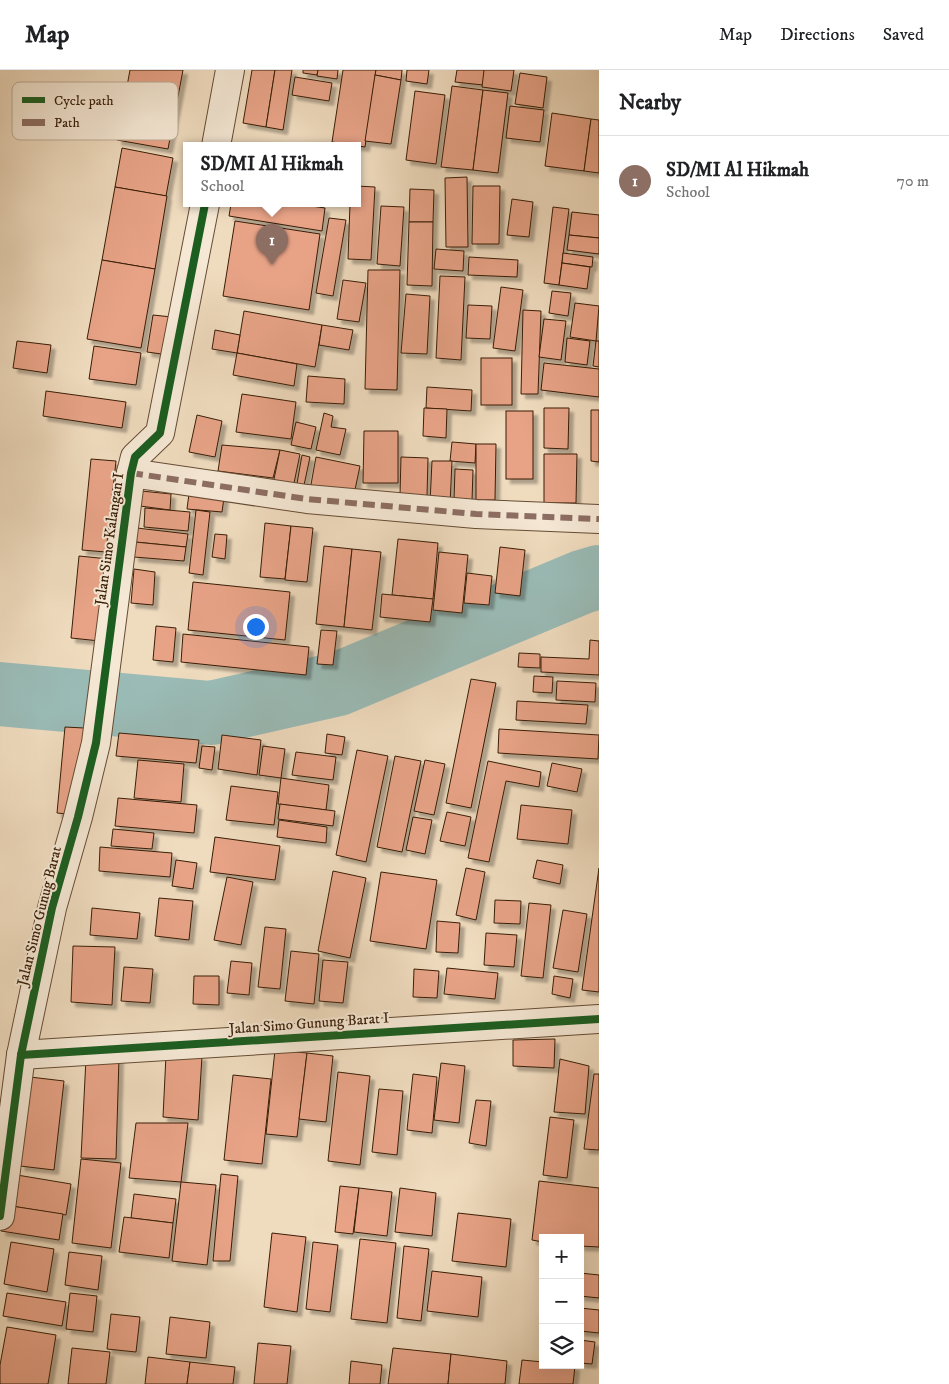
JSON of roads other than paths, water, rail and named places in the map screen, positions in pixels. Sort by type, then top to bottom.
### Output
[{"type":"street","points":[[217,142],[230,70]]},
{"type":"street","name":"Jalan Simo Kalangan I","points":[[96,743],[131,473],[135,457],[160,433],[204,207]]},
{"type":"street","points":[[131,473],[307,499],[476,514],[599,519]]},
{"type":"street","name":"Jalan Simo Gunug Barat","points":[[0,1216],[21,1055],[52,908],[78,817],[96,743]]},
{"type":"street","name":"Jalan Simo Gunung Barat I","points":[[21,1055],[599,1019]]},
{"type":"waterway","points":[[0,694],[211,713],[338,684],[582,582],[599,577]]},
{"type":"place","name":"SD/MI Al Hikmah","points":[[272,265]]}]
